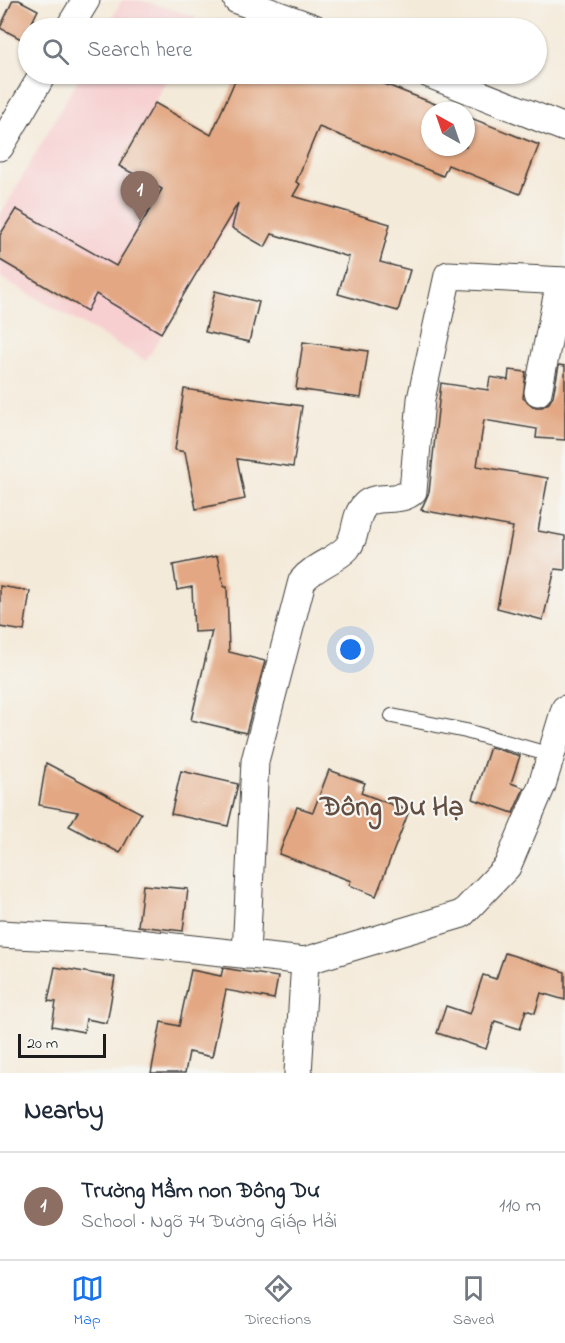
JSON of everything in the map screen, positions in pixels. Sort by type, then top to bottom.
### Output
[{"type":"street","points":[[75,18],[86,0]]},
{"type":"street","points":[[237,0],[286,18]]},
{"type":"street","points":[[0,147],[37,84]]},
{"type":"street","points":[[454,84],[565,128]]},
{"type":"street","points":[[246,955],[255,761],[302,581],[324,561],[347,548],[356,534],[357,521],[364,505],[370,501],[404,498],[413,491],[420,399],[448,275],[562,281],[538,392]]},
{"type":"street","points":[[0,934],[110,940],[305,962],[462,914],[507,867],[542,785],[565,709]]},
{"type":"street","points":[[298,1073],[305,962]]},
{"type":"lane","points":[[392,716],[466,731],[551,755]]},
{"type":"shaded area","points":[[122,0],[141,0],[196,17],[195,18],[112,18]]},
{"type":"shaded area","points":[[75,84],[164,84],[155,104],[300,184],[265,247],[227,226],[146,361],[0,277],[0,216]]},
{"type":"building","points":[[13,0],[19,0],[38,10],[34,18],[18,18],[18,37],[0,28]]},
{"type":"building","points":[[234,84],[385,84],[430,102],[421,102],[421,156],[475,156],[475,120],[539,145],[520,194],[448,165],[443,176],[319,127],[296,182],[300,184],[293,196],[390,224],[380,262],[410,270],[398,311],[338,294],[349,257],[272,234],[265,247],[232,228],[238,203],[161,333],[96,294],[87,311],[0,260],[0,235],[16,209],[116,266],[162,189],[119,166],[155,103],[211,135]]},
{"type":"building","points":[[215,291],[259,302],[249,342],[205,332]]},
{"type":"building","points":[[303,342],[368,351],[361,398],[296,389]]},
{"type":"building","points":[[559,365],[565,366],[565,440],[536,438],[537,429],[484,420],[477,466],[548,478],[538,531],[565,536],[565,570],[555,569],[543,620],[497,608],[513,527],[421,510],[429,492],[441,383],[488,390],[490,377],[508,380],[509,370],[526,372],[523,398],[534,407],[542,407],[549,403],[553,396]]},
{"type":"building","points":[[184,389],[302,406],[293,467],[237,459],[245,499],[196,509],[185,452],[175,450]]},
{"type":"building","points":[[217,556],[224,587],[227,587],[229,652],[265,661],[246,733],[191,720],[212,631],[194,632],[192,587],[177,590],[173,565]]},
{"type":"building","points":[[0,586],[30,591],[24,631],[0,627]]},
{"type":"building","points":[[490,747],[520,756],[511,783],[524,788],[513,813],[473,799]]},
{"type":"building","points":[[46,763],[141,813],[120,853],[69,826],[78,812],[39,805]]},
{"type":"building","points":[[329,770],[365,783],[361,793],[409,811],[376,896],[349,885],[351,881],[279,854],[297,807],[313,812]]},
{"type":"building","points":[[181,771],[238,784],[228,826],[171,814]]},
{"type":"building","points":[[143,885],[188,889],[183,931],[138,926]]},
{"type":"building","points":[[505,953],[565,972],[565,1000],[541,993],[535,1013],[526,1010],[520,1029],[495,1021],[486,1049],[437,1033],[446,1006],[470,1014],[483,975],[496,979]]},
{"type":"building","points":[[55,967],[115,977],[107,1023],[86,1019],[84,1032],[52,1026],[56,1002],[48,1001]]},
{"type":"building","points":[[223,968],[278,977],[274,999],[226,990],[212,1057],[189,1052],[185,1073],[151,1073],[161,1022],[179,1026],[191,970],[221,976]]},
{"type":"place","name":"Trường Mầm non Đông Dư","points":[[140,221]]},
{"type":"district","name":"Đông Dư Hạ","points":[[392,808]]}]
